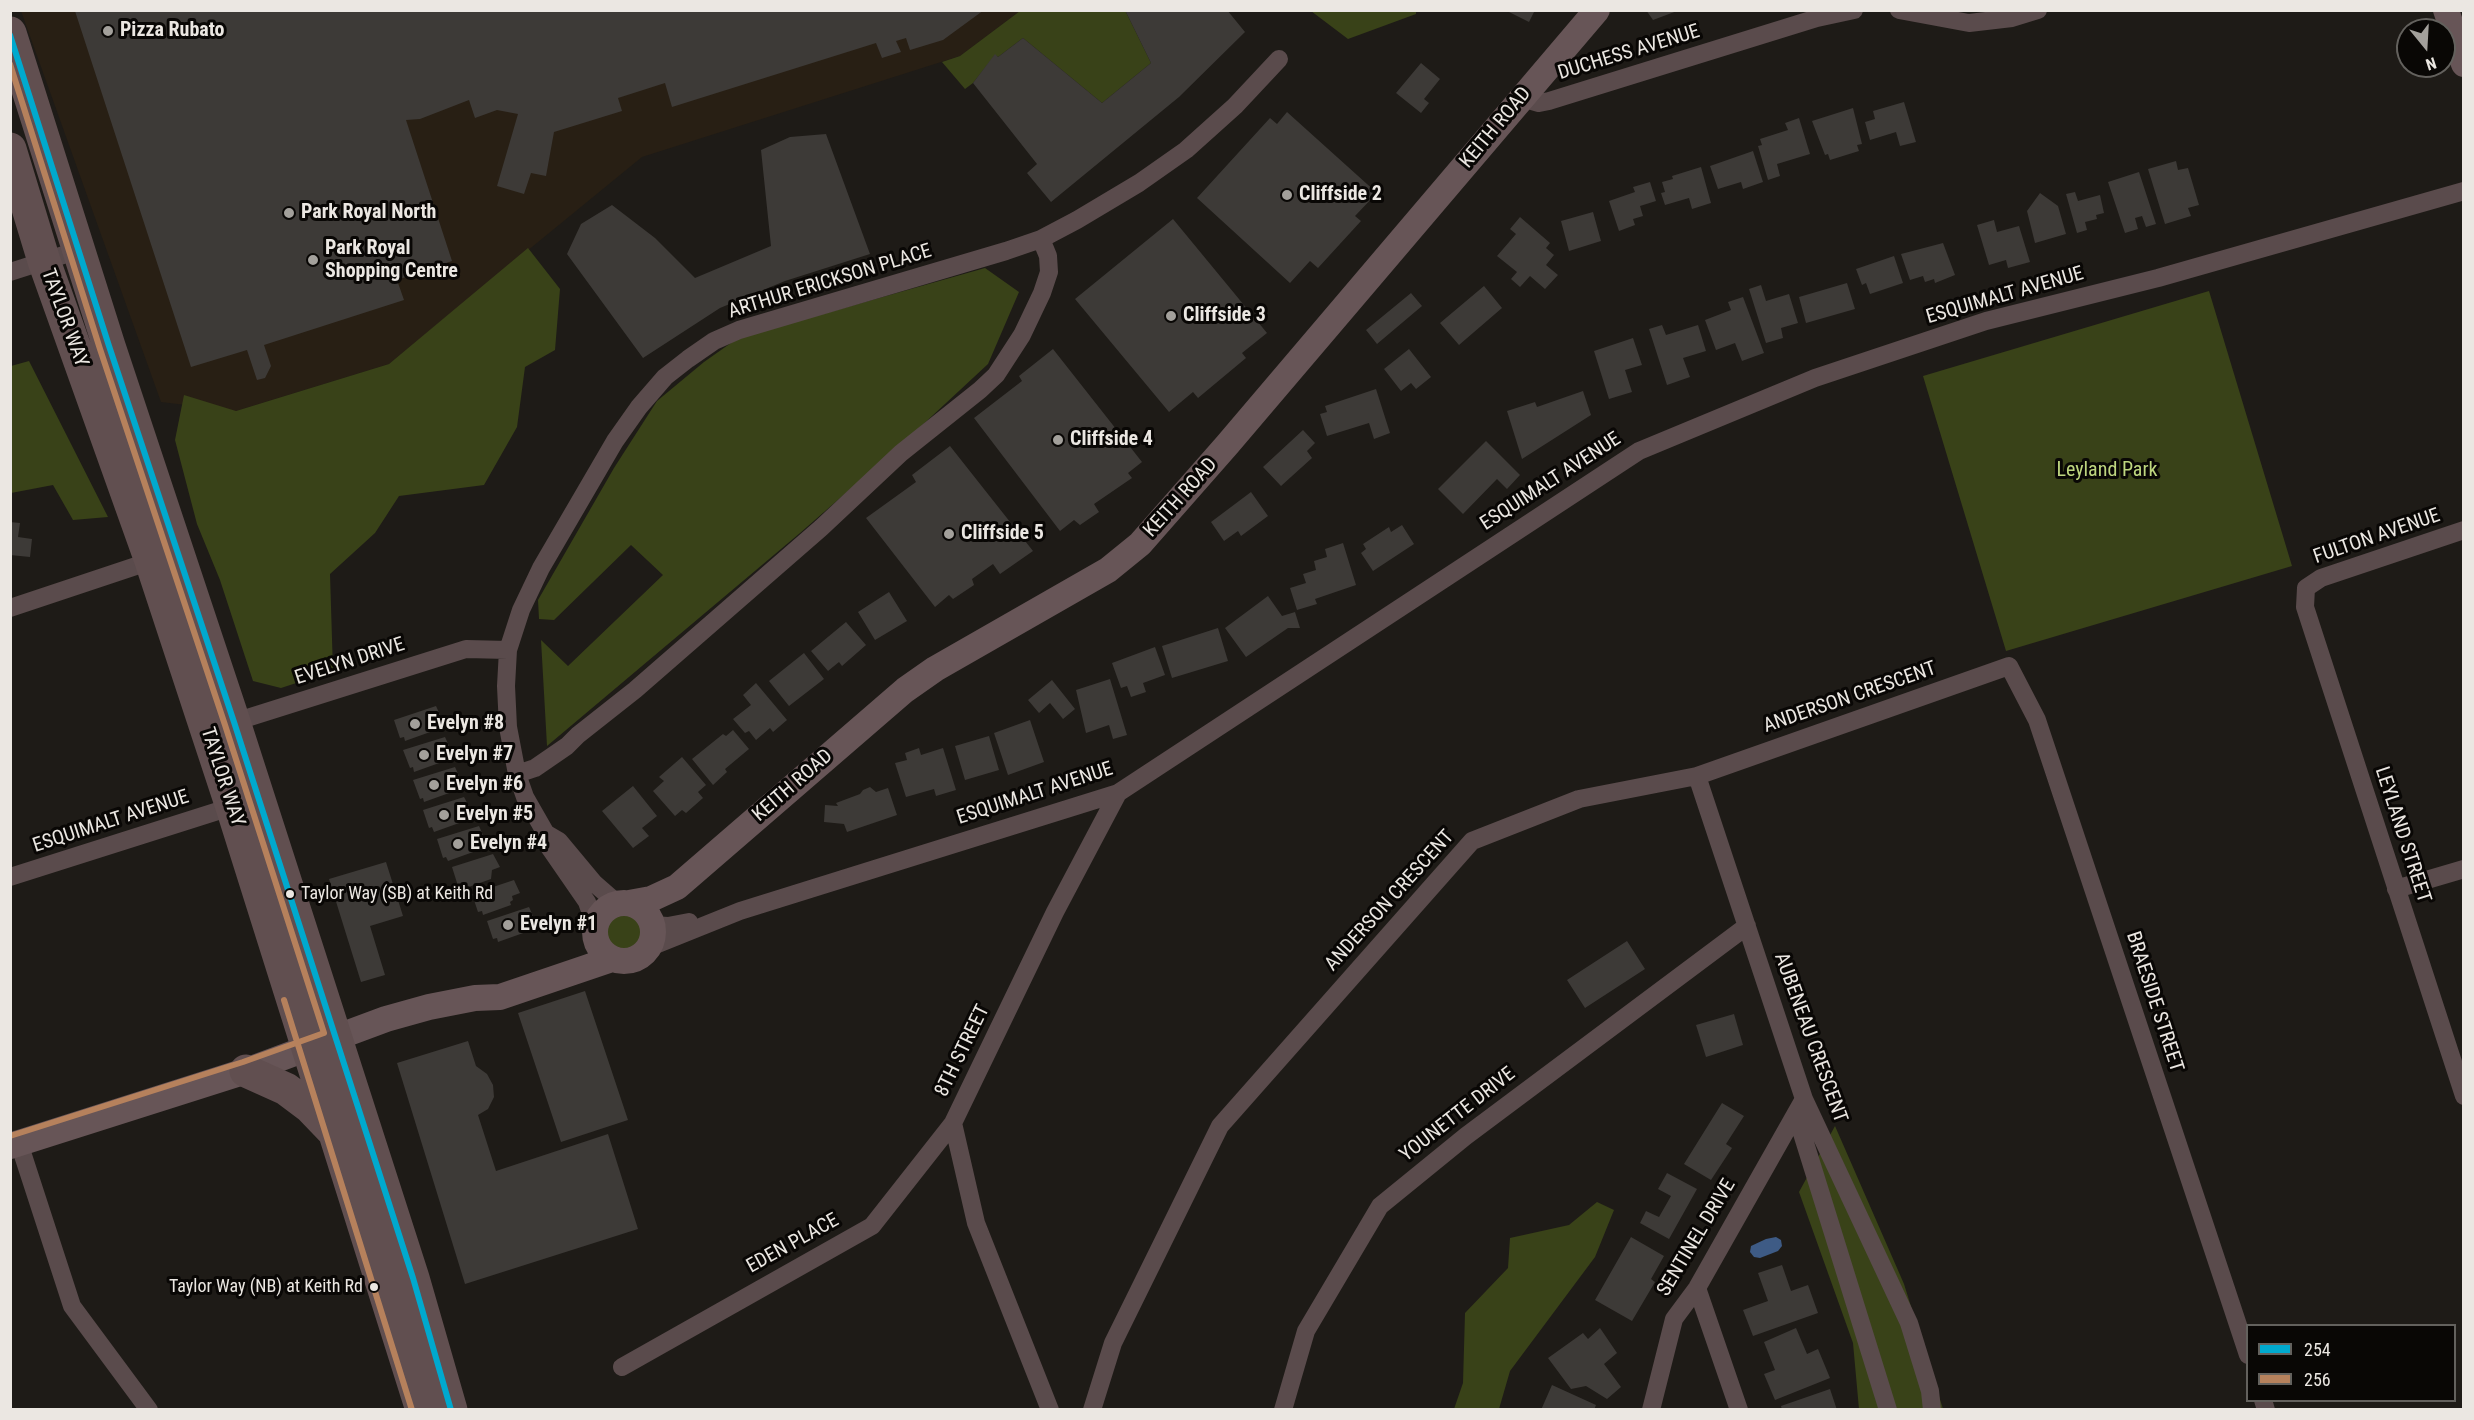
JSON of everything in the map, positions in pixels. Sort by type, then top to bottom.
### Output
[{"type":"highway","name":"TAYLOR WAY","points":[[10,33],[79,250],[165,557],[322,1043],[413,1278],[451,1410]]},
{"type":"highway","name":"TAYLOR WAY","points":[[10,149],[44,261],[165,557]]},
{"type":"highway","name":"TAYLOR WAY","points":[[322,1043],[335,1133],[422,1410]]},
{"type":"highway","points":[[246,1071],[286,1089],[310,1107],[335,1133]]},
{"type":"street","name":"KEITH ROAD","points":[[624,903],[651,899],[676,887],[905,690],[935,669],[1108,570],[1140,544],[1597,10]]},
{"type":"street","name":"DUCHESS AVENUE","points":[[1522,98],[1539,103],[1549,101],[1817,18],[1854,10]]},
{"type":"street","points":[[1899,10],[1969,23],[2012,18],[2038,10]]},
{"type":"street","points":[[2446,10],[2463,64]]},
{"type":"street","name":"ARTHUR ERICKSON PLACE","points":[[595,931],[587,902],[549,847],[545,832],[529,807],[517,774],[508,727],[506,686],[508,650],[521,610],[541,568],[615,441],[652,391],[680,365],[714,341],[739,330],[940,272],[1041,239],[1139,183],[1186,150],[1235,106],[1279,59]]},
{"type":"street","name":"ESQUIMALT AVENUE","points":[[651,933],[715,920],[1118,793],[1639,451],[1815,378],[1986,321],[2158,278],[2463,191]]},
{"type":"street","points":[[517,774],[535,768],[567,746],[635,690],[821,528],[901,453],[996,375],[1022,335],[1042,293],[1049,272],[1048,256],[1041,239]]},
{"type":"street","points":[[10,272],[79,250]]},
{"type":"street","name":"FULTON AVENUE","points":[[2306,588],[2321,578],[2463,530]]},
{"type":"street","points":[[10,608],[165,557]]},
{"type":"street","name":"LEYLAND STREET","points":[[2306,588],[2305,608],[2463,1096]]},
{"type":"street","name":"EVELYN DRIVE","points":[[221,727],[466,649],[508,650]]},
{"type":"street","name":"ANDERSON CRESCENT","points":[[1092,1410],[1113,1342],[1220,1126],[1472,841],[1579,799],[1696,776],[2009,666]]},
{"type":"street","name":"BRAESIDE STREET","points":[[2009,666],[2037,720],[2246,1352]]},
{"type":"street","name":"AUBENEAU CRESCENT","points":[[1696,776],[1748,926],[1888,1410]]},
{"type":"street","name":"8TH STREET","points":[[1050,1410],[976,1223],[953,1123],[1055,912],[1118,793]]},
{"type":"street","name":"ESQUIMALT AVENUE","points":[[10,877],[245,802]]},
{"type":"street","name":"ARTHUR ERICKSON PLACE","points":[[545,832],[559,841],[594,883],[624,903]]},
{"type":"street","points":[[2396,889],[2463,869]]},
{"type":"street","name":"KEITH ROAD","points":[[651,933],[676,887]]},
{"type":"street","points":[[149,1410],[72,1306],[15,1144],[246,1071],[429,1006],[475,998],[500,997],[612,959],[632,960],[651,933],[644,911],[624,903],[604,911],[587,947],[571,956],[495,983],[475,998]]},
{"type":"street","name":"YOUNETTE DRIVE","points":[[1283,1410],[1306,1331],[1380,1206],[1466,1136],[1748,926]]},
{"type":"street","points":[[595,931],[604,954],[612,959]]},
{"type":"street","name":"AUBENEAU CRESCENT","points":[[1800,1107],[1909,1323],[1930,1391],[1932,1410]]},
{"type":"street","name":"SENTINEL DRIVE","points":[[1651,1410],[1674,1319],[1697,1288],[1800,1107]]},
{"type":"street","name":"EDEN PLACE","points":[[622,1367],[872,1226],[953,1123]]},
{"type":"street","points":[[1697,1288],[1739,1410]]},
{"type":"shaded area","name":"Park Royal Shopping Centre","points":[[21,11],[1020,11],[960,56],[642,157],[389,364],[236,411],[161,402]]},
{"type":"green space","points":[[1125,10],[1151,63],[1102,103],[1023,38],[998,57],[995,55],[973,83],[965,89],[942,62],[960,56],[1020,11]]},
{"type":"green space","points":[[1416,10],[1416,14],[1348,39],[1311,11]]},
{"type":"green space","points":[[528,248],[560,289],[555,350],[525,367],[517,427],[484,485],[399,496],[375,533],[330,574],[333,671],[281,688],[253,681],[220,580],[197,524],[175,440],[184,395],[236,411],[389,364]]},
{"type":"green space","points":[[985,268],[1019,292],[988,364],[903,443],[800,533],[547,746],[541,640],[568,666],[663,575],[631,545],[554,620],[539,619],[538,600],[614,468],[657,401],[704,362],[738,338]]},
{"type":"green space","name":"Leyland Park","points":[[2209,291],[2292,566],[2006,651],[1923,376]]},
{"type":"green space","points":[[29,361],[108,517],[73,520],[53,485],[11,493],[11,366]]},
{"type":"green space","points":[[623,907],[641,914],[648,932],[641,950],[623,957],[605,950],[598,932],[605,914]]},
{"type":"green space","points":[[1835,1126],[1904,1284],[1943,1409],[1859,1409],[1853,1343],[1799,1192]]},
{"type":"green space","points":[[1597,1202],[1614,1210],[1595,1257],[1510,1371],[1499,1409],[1454,1409],[1463,1383],[1465,1313],[1508,1268],[1510,1238],[1569,1225]]},
{"type":"water","points":[[1776,1237],[1781,1240],[1782,1246],[1778,1251],[1760,1258],[1754,1257],[1750,1252],[1751,1246]]},
{"type":"building","name":"Park Royal Shopping Centre","points":[[984,10],[943,40],[910,50],[906,38],[896,41],[901,52],[882,58],[876,43],[672,107],[665,83],[618,98],[622,111],[554,132],[546,176],[531,173],[524,194],[497,186],[518,114],[497,110],[475,118],[469,100],[420,119],[406,120],[452,261],[397,280],[404,300],[264,345],[271,366],[265,378],[257,380],[247,350],[191,367],[75,11]]},
{"type":"building","points":[[1125,10],[1227,10],[1245,32],[1179,97],[1051,202],[1027,173],[1037,164],[973,83],[995,54],[998,57],[1023,38],[1102,103],[1151,63]]},
{"type":"building","points":[[1505,10],[1535,10],[1529,22]]},
{"type":"building","points":[[1646,10],[1677,10],[1677,11],[1653,20]]},
{"type":"building","points":[[1421,63],[1440,79],[1424,99],[1429,103],[1421,113],[1396,93]]},
{"type":"building","points":[[1904,102],[1916,142],[1900,146],[1896,132],[1870,140],[1865,122],[1875,119],[1873,111]]},
{"type":"building","points":[[1853,108],[1862,144],[1857,145],[1859,151],[1830,160],[1828,154],[1825,155],[1812,121]]},
{"type":"building","name":"Cliffside 2","points":[[1287,112],[1377,193],[1355,216],[1361,221],[1318,268],[1310,261],[1290,283],[1197,198],[1270,118],[1277,124]]},
{"type":"building","points":[[1799,118],[1810,154],[1777,164],[1780,176],[1768,180],[1758,146],[1762,145],[1760,139],[1788,130],[1785,123]]},
{"type":"building","points":[[826,134],[870,254],[785,281],[720,308],[643,358],[567,254],[581,224],[612,205],[655,238],[695,278],[771,246],[761,150],[790,137]]},
{"type":"building","points":[[1753,151],[1763,182],[1743,189],[1741,182],[1718,189],[1710,166]]},
{"type":"building","points":[[2176,161],[2178,170],[2188,168],[2199,205],[2188,208],[2191,216],[2165,224],[2148,169]]},
{"type":"building","points":[[1701,167],[1711,203],[1692,209],[1689,198],[1665,205],[1661,193],[1665,192],[1662,182],[1673,179],[1672,176]]},
{"type":"building","points":[[2139,172],[2156,224],[2146,227],[2142,216],[2135,218],[2138,229],[2125,233],[2108,182]]},
{"type":"building","points":[[1650,182],[1656,201],[1640,206],[1643,216],[1633,219],[1635,225],[1619,231],[1609,201],[1635,192],[1633,187]]},
{"type":"building","points":[[2075,192],[2078,201],[2100,195],[2104,213],[2096,215],[2097,219],[2085,222],[2087,230],[2077,233],[2066,194]]},
{"type":"building","points":[[2040,193],[2058,206],[2066,234],[2035,243],[2027,211]]},
{"type":"building","points":[[1593,212],[1601,241],[1569,251],[1561,221]]},
{"type":"building","points":[[1520,217],[1550,243],[1546,248],[1554,255],[1546,265],[1558,275],[1545,289],[1530,276],[1520,287],[1511,279],[1517,272],[1497,256],[1516,234],[1510,229]]},
{"type":"building","name":"Cliffside 3","points":[[1173,219],[1267,333],[1242,353],[1246,358],[1198,398],[1193,392],[1169,412],[1075,299]]},
{"type":"building","points":[[1994,220],[1997,232],[2019,226],[2030,262],[2008,268],[2006,260],[1989,265],[1977,225]]},
{"type":"building","points":[[1943,243],[1955,275],[1935,283],[1934,279],[1925,282],[1923,276],[1910,280],[1901,254]]},
{"type":"building","points":[[1894,256],[1903,283],[1870,294],[1866,283],[1862,285],[1856,269]]},
{"type":"building","points":[[1847,283],[1855,309],[1806,323],[1799,297]]},
{"type":"building","points":[[1761,285],[1766,301],[1789,294],[1798,323],[1781,328],[1783,338],[1766,343],[1749,289]]},
{"type":"building","points":[[1484,286],[1502,308],[1459,345],[1440,323]]},
{"type":"building","points":[[1411,293],[1422,306],[1377,344],[1366,330]]},
{"type":"building","points":[[1743,297],[1764,353],[1742,361],[1735,343],[1716,350],[1705,320],[1731,310],[1728,302]]},
{"type":"building","points":[[1662,325],[1666,335],[1698,325],[1706,351],[1683,358],[1690,377],[1667,385],[1649,329]]},
{"type":"building","points":[[1633,338],[1642,365],[1625,370],[1632,392],[1609,399],[1594,351]]},
{"type":"building","name":"Cliffside 4","points":[[1053,349],[1142,462],[1128,473],[1132,478],[1094,504],[1099,512],[1080,525],[1074,520],[1060,531],[974,418],[1022,381],[1019,376]]},
{"type":"building","points":[[1409,349],[1431,377],[1416,389],[1411,383],[1401,391],[1384,369]]},
{"type":"building","points":[[1376,389],[1390,433],[1374,439],[1369,423],[1327,436],[1320,414],[1327,412],[1325,406]]},
{"type":"building","points":[[1583,391],[1591,415],[1522,459],[1507,411],[1535,402],[1537,407]]},
{"type":"building","points":[[1303,430],[1315,443],[1307,451],[1312,458],[1281,486],[1263,467]]},
{"type":"building","points":[[1486,441],[1520,475],[1507,489],[1497,479],[1463,514],[1438,489]]},
{"type":"building","name":"Cliffside 5","points":[[950,446],[1033,551],[1000,574],[993,564],[972,579],[974,585],[953,599],[949,595],[935,607],[866,518],[916,482],[912,475]]},
{"type":"building","points":[[1251,492],[1268,516],[1241,536],[1238,531],[1224,541],[1211,522]]},
{"type":"building","points":[[10,522],[20,523],[18,537],[32,539],[30,557],[10,555]]},
{"type":"building","points":[[1402,525],[1414,544],[1373,571],[1361,553],[1366,549],[1363,544],[1389,527],[1391,532]]},
{"type":"building","points":[[1343,543],[1356,585],[1315,599],[1317,604],[1297,610],[1290,588],[1306,583],[1303,574],[1316,570],[1314,561],[1327,557],[1325,549]]},
{"type":"building","points":[[889,592],[907,621],[875,640],[858,612]]},
{"type":"building","points":[[1268,596],[1282,616],[1295,612],[1300,628],[1288,628],[1246,657],[1225,628]]},
{"type":"building","points":[[846,622],[866,645],[842,666],[839,662],[828,671],[811,651]]},
{"type":"building","points":[[1218,628],[1228,661],[1172,678],[1162,646]]},
{"type":"building","points":[[1155,647],[1165,675],[1143,683],[1146,692],[1131,697],[1127,686],[1121,688],[1112,663]]},
{"type":"building","points":[[804,653],[824,679],[789,706],[769,681]]},
{"type":"building","points":[[1110,679],[1127,735],[1113,739],[1109,725],[1086,733],[1076,690]]},
{"type":"building","points":[[1052,680],[1075,709],[1063,719],[1050,703],[1039,713],[1028,700]]},
{"type":"building","points":[[756,683],[787,720],[773,732],[770,728],[756,740],[749,731],[745,733],[733,719],[751,705],[743,695]]},
{"type":"building","name":"Evelyn #8","points":[[436,706],[442,719],[434,722],[433,731],[405,741],[404,737],[400,738],[394,720]]},
{"type":"building","points":[[1030,720],[1044,762],[1008,775],[994,733]]},
{"type":"building","points":[[733,730],[749,749],[725,769],[727,772],[713,785],[692,759],[723,734],[726,736]]},
{"type":"building","points":[[989,736],[999,770],[965,780],[955,746]]},
{"type":"building","name":"Evelyn #7","points":[[445,737],[451,750],[443,752],[442,762],[414,772],[413,767],[410,768],[403,750]]},
{"type":"building","points":[[919,748],[921,755],[943,748],[956,790],[936,796],[934,789],[906,797],[895,763],[907,760],[905,753]]},
{"type":"building","points":[[682,757],[706,785],[698,792],[703,798],[686,813],[682,810],[675,816],[653,791],[664,781],[659,777]]},
{"type":"building","name":"Evelyn #6","points":[[455,767],[461,780],[453,783],[452,792],[424,802],[423,798],[420,799],[413,780]]},
{"type":"building","points":[[633,786],[657,816],[642,828],[649,836],[633,848],[602,811]]},
{"type":"building","points":[[870,787],[876,792],[888,788],[897,815],[847,832],[844,824],[824,822],[825,805],[838,806],[836,803],[860,794]]},
{"type":"building","name":"Evelyn #5","points":[[464,797],[471,810],[462,813],[462,822],[434,832],[432,827],[429,828],[423,810]]},
{"type":"building","name":"Evelyn #4","points":[[479,826],[485,839],[476,842],[478,847],[475,848],[476,851],[448,861],[446,857],[443,858],[437,839]]},
{"type":"building","points":[[493,854],[500,867],[492,870],[491,879],[463,889],[461,884],[458,886],[452,867]]},
{"type":"building","points":[[386,862],[403,916],[370,926],[385,975],[361,982],[329,879]]},
{"type":"building","points":[[514,880],[520,893],[512,896],[511,905],[483,915],[482,911],[478,912],[472,894]]},
{"type":"building","name":"Evelyn #1","points":[[529,907],[535,920],[527,923],[526,932],[498,942],[497,938],[493,939],[487,921]]},
{"type":"building","points":[[1627,941],[1645,969],[1585,1008],[1567,980]]},
{"type":"building","points":[[585,991],[628,1120],[561,1142],[518,1013]]},
{"type":"building","points":[[1734,1014],[1743,1045],[1706,1057],[1696,1025]]},
{"type":"building","points":[[468,1041],[476,1066],[487,1074],[493,1085],[494,1097],[488,1109],[478,1115],[496,1171],[608,1134],[638,1229],[465,1284],[397,1063]]},
{"type":"building","points":[[1722,1103],[1744,1116],[1726,1144],[1732,1148],[1711,1180],[1684,1164]]},
{"type":"building","points":[[1667,1173],[1697,1189],[1669,1239],[1640,1223],[1646,1211],[1659,1217],[1671,1196],[1658,1189]]},
{"type":"building","points":[[1631,1237],[1664,1256],[1651,1279],[1655,1282],[1632,1321],[1595,1300]]},
{"type":"building","points":[[1782,1265],[1791,1291],[1808,1285],[1818,1313],[1753,1336],[1743,1310],[1768,1301],[1758,1273]]},
{"type":"building","points":[[1600,1328],[1617,1353],[1604,1364],[1621,1387],[1607,1399],[1586,1386],[1571,1389],[1548,1358],[1583,1333],[1588,1339]]},
{"type":"building","points":[[1796,1328],[1807,1354],[1818,1349],[1830,1378],[1775,1400],[1764,1374],[1775,1370],[1764,1342]]},
{"type":"building","points":[[1552,1385],[1596,1405],[1594,1410],[1541,1410]]},
{"type":"building","points":[[1830,1389],[1837,1410],[1782,1410],[1781,1406]]},
{"type":"transit line","name":"254","points":[[10,35],[413,1278],[451,1410]]},
{"type":"transit line","name":"256","points":[[10,64],[100,349],[324,1033],[243,1062],[10,1136]]},
{"type":"transit line","name":"256","points":[[284,1000],[412,1410]]},
{"type":"place","name":"Pizza Rubato","points":[[108,31]]},
{"type":"place","name":"Cliffside 2","points":[[1287,195]]},
{"type":"place","name":"Park Royal North","points":[[289,213]]},
{"type":"place","name":"Park Royal Shopping Centre","points":[[313,260]]},
{"type":"place","name":"Cliffside 3","points":[[1171,316]]},
{"type":"place","name":"Cliffside 4","points":[[1058,440]]},
{"type":"place","name":"Cliffside 5","points":[[949,534]]},
{"type":"place","name":"Evelyn #8","points":[[415,724]]},
{"type":"place","name":"Evelyn #7","points":[[424,755]]},
{"type":"place","name":"Evelyn #6","points":[[434,785]]},
{"type":"place","name":"Evelyn #5","points":[[444,815]]},
{"type":"place","name":"Evelyn #4","points":[[458,844]]},
{"type":"place","name":"Taylor Way (SB) at Keith Rd","points":[[290,894]]},
{"type":"place","name":"Evelyn #1","points":[[508,925]]},
{"type":"place","name":"Taylor Way (NB) at Keith Rd","points":[[374,1287]]}]
